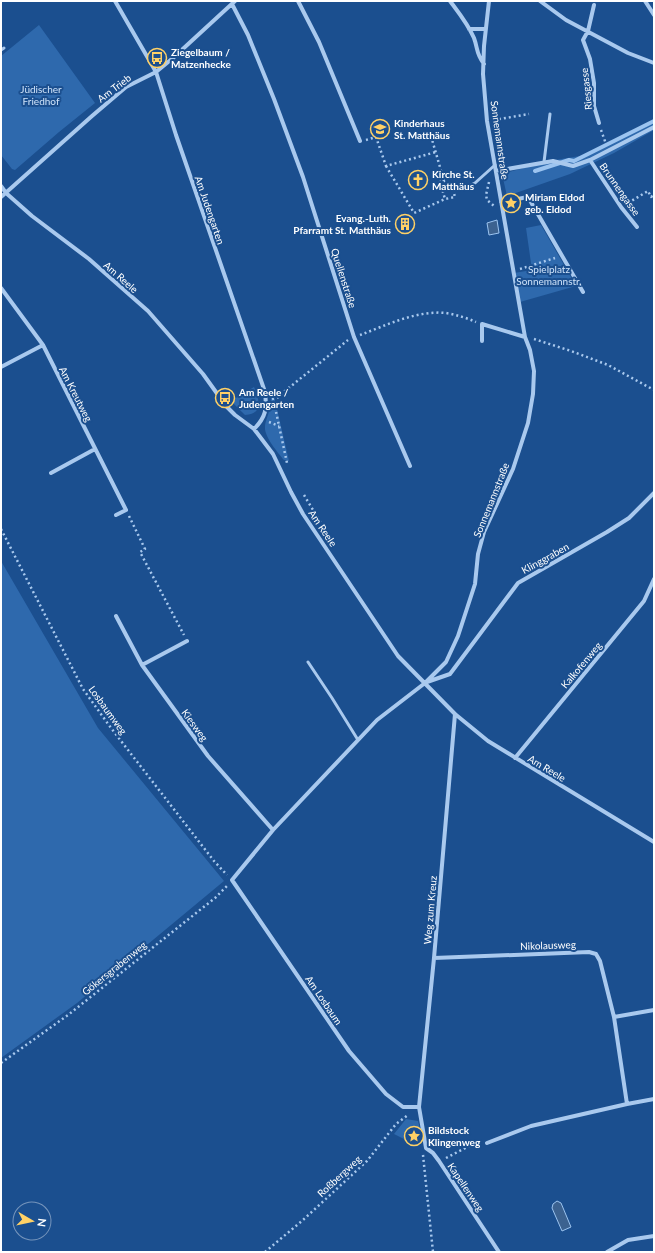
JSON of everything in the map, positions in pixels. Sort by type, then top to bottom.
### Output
[{"type":"street","name":"Am Judengarten","points":[[114,1],[156,72],[176,135],[265,392],[266,406],[263,420],[254,429]]},
{"type":"street","points":[[298,1],[319,42],[360,141]]},
{"type":"street","name":"Sonnemannstraße","points":[[450,1],[463,17],[474,38],[478,57],[484,64]]},
{"type":"street","name":"Sonnemannstraße","points":[[425,683],[446,662],[458,636],[475,584],[478,554],[484,532],[513,469],[528,423],[533,394],[534,371],[530,350],[525,337],[487,121],[484,64],[489,1]]},
{"type":"street","points":[[540,1],[566,20],[628,52],[654,63]]},
{"type":"street","points":[[645,1],[654,14]]},
{"type":"street","name":"Am Trieb","points":[[1,197],[66,138],[126,87],[156,72],[174,58],[233,2]]},
{"type":"street","name":"Quellenstraße","points":[[233,2],[274,99],[301,170],[354,337],[410,466]]},
{"type":"street","name":"Riesgasse","points":[[594,5],[588,31],[583,40],[590,59],[594,83],[594,106],[599,123]]},
{"type":"street","points":[[469,29],[486,29]]},
{"type":"street","name":"Brunnengasse","points":[[496,171],[553,161],[572,166],[590,160],[654,127]]},
{"type":"street","name":"Brunnengasse","points":[[590,160],[621,207],[637,227]]},
{"type":"street","name":"Am Reele","points":[[1,186],[6,193],[32,216],[89,259],[148,311],[203,374],[226,406],[254,429],[273,454],[291,492],[311,526],[398,656],[455,714],[488,741],[654,842]]},
{"type":"street","points":[[501,202],[528,197],[583,292]]},
{"type":"street","name":"Am Kreutweg","points":[[1,288],[43,345],[126,510]]},
{"type":"street","points":[[482,341],[482,324],[525,337]]},
{"type":"street","points":[[1,367],[43,345]]},
{"type":"street","points":[[51,473],[96,450]]},
{"type":"street","name":"Klinggraben","points":[[425,683],[450,674],[518,583],[623,522],[654,493]]},
{"type":"street","points":[[116,515],[126,510]]},
{"type":"street","name":"Kalkofenweg","points":[[515,758],[644,601],[654,579]]},
{"type":"street","name":"Kiesweg","points":[[116,616],[142,665],[208,756],[273,830]]},
{"type":"street","points":[[142,665],[187,641]]},
{"type":"street","points":[[232,880],[273,830],[377,720],[425,683]]},
{"type":"street","name":"Weg zum Kreuz","points":[[419,1106],[434,958],[455,714]]},
{"type":"street","name":"Am Losbaum","points":[[232,880],[349,1051],[386,1094],[403,1107],[419,1106]]},
{"type":"street","name":"Nikolausweg","points":[[434,958],[589,952],[596,954],[600,962],[614,1017],[627,1104]]},
{"type":"street","points":[[614,1017],[654,1010]]},
{"type":"street","points":[[486,1143],[531,1126],[654,1099]]},
{"type":"street","points":[[419,1106],[426,1148]]},
{"type":"street","name":"Kapellenweg","points":[[426,1148],[439,1162],[499,1252]]},
{"type":"street","points":[[607,1252],[628,1240],[654,1236]]},
{"type":"lane","points":[[544,162],[550,114]]},
{"type":"lane","points":[[469,186],[475,183],[495,165]]},
{"type":"lane","points":[[308,662],[358,740]]},
{"type":"path","points":[[487,121],[529,114]]},
{"type":"path","points":[[599,123],[606,144]]},
{"type":"path","points":[[431,136],[444,181],[440,182],[445,199]]},
{"type":"path","points":[[376,137],[386,166],[414,213],[455,196],[453,190],[469,186]]},
{"type":"path","points":[[386,166],[436,152]]},
{"type":"path","points":[[621,207],[648,191],[651,197],[654,195]]},
{"type":"path","points":[[514,270],[533,266],[555,258]]},
{"type":"path","points":[[364,333],[407,318],[431,313],[452,315],[482,324]]},
{"type":"path","points":[[525,337],[572,351],[608,365],[654,390]]},
{"type":"path","points":[[279,397],[285,390],[347,340]]},
{"type":"path","points":[[273,399],[288,466]]},
{"type":"path","points":[[302,492],[329,536]]},
{"type":"path","points":[[126,510],[145,549],[140,552],[187,641]]},
{"type":"path","name":"Losbaumweg","points":[[1,529],[83,689],[111,728],[214,861],[232,880]]},
{"type":"path","name":"Gökersgrabenweg","points":[[1,1063],[80,1005],[215,898],[232,880]]},
{"type":"path","name":"Roßbergweg","points":[[264,1252],[303,1220],[367,1161],[396,1124],[419,1106]]},
{"type":"path","points":[[439,1162],[475,1143],[486,1143]]},
{"type":"path","points":[[426,1148],[422,1157],[433,1252]]},
{"type":"green space","name":"Jüdischer Friedhof","points":[[39,25],[95,103],[15,170],[12,169],[1,155],[1,56]]},
{"type":"green space","points":[[654,121],[654,130],[614,153],[570,174],[507,196],[502,174],[549,161],[586,155]]},
{"type":"green space","name":"Spielplatz Sonnemannstr.","points":[[541,225],[576,286],[520,302],[514,273],[532,270],[526,228]]},
{"type":"green space","points":[[254,387],[258,401],[258,409],[251,414],[245,415],[231,401]]},
{"type":"green space","points":[[273,392],[289,461],[284,460],[278,453],[265,431],[265,423]]},
{"type":"green space","points":[[1,561],[98,728],[224,881],[77,1003],[1,1058]]},
{"type":"green space","points":[[406,1119],[418,1121],[423,1141],[418,1146],[394,1134]]},
{"type":"shaded area","points":[[497,220],[499,233],[489,235],[487,223]]},
{"type":"shaded area","points":[[557,1201],[561,1203],[571,1227],[562,1231],[552,1208],[553,1204]]},
{"type":"waterway","points":[[535,171],[569,160],[574,161],[654,121]]},
{"type":"place","name":"Ziegelbaum / Matzenhecke","points":[[157,58]]},
{"type":"place","name":"Kinderhaus St. Matthäus","points":[[380,129]]},
{"type":"place","name":"Kirche St. Matthäus","points":[[418,180]]},
{"type":"place","name":"Miriam Eldod geb. Eldod","points":[[511,203]]},
{"type":"place","name":"Evang.-Luth. Pfarramt St. Matthäus","points":[[405,224]]},
{"type":"place","name":"Am Reele / Judengarten","points":[[225,398]]},
{"type":"place","name":"Bildstock Klingenweg","points":[[414,1136]]}]
